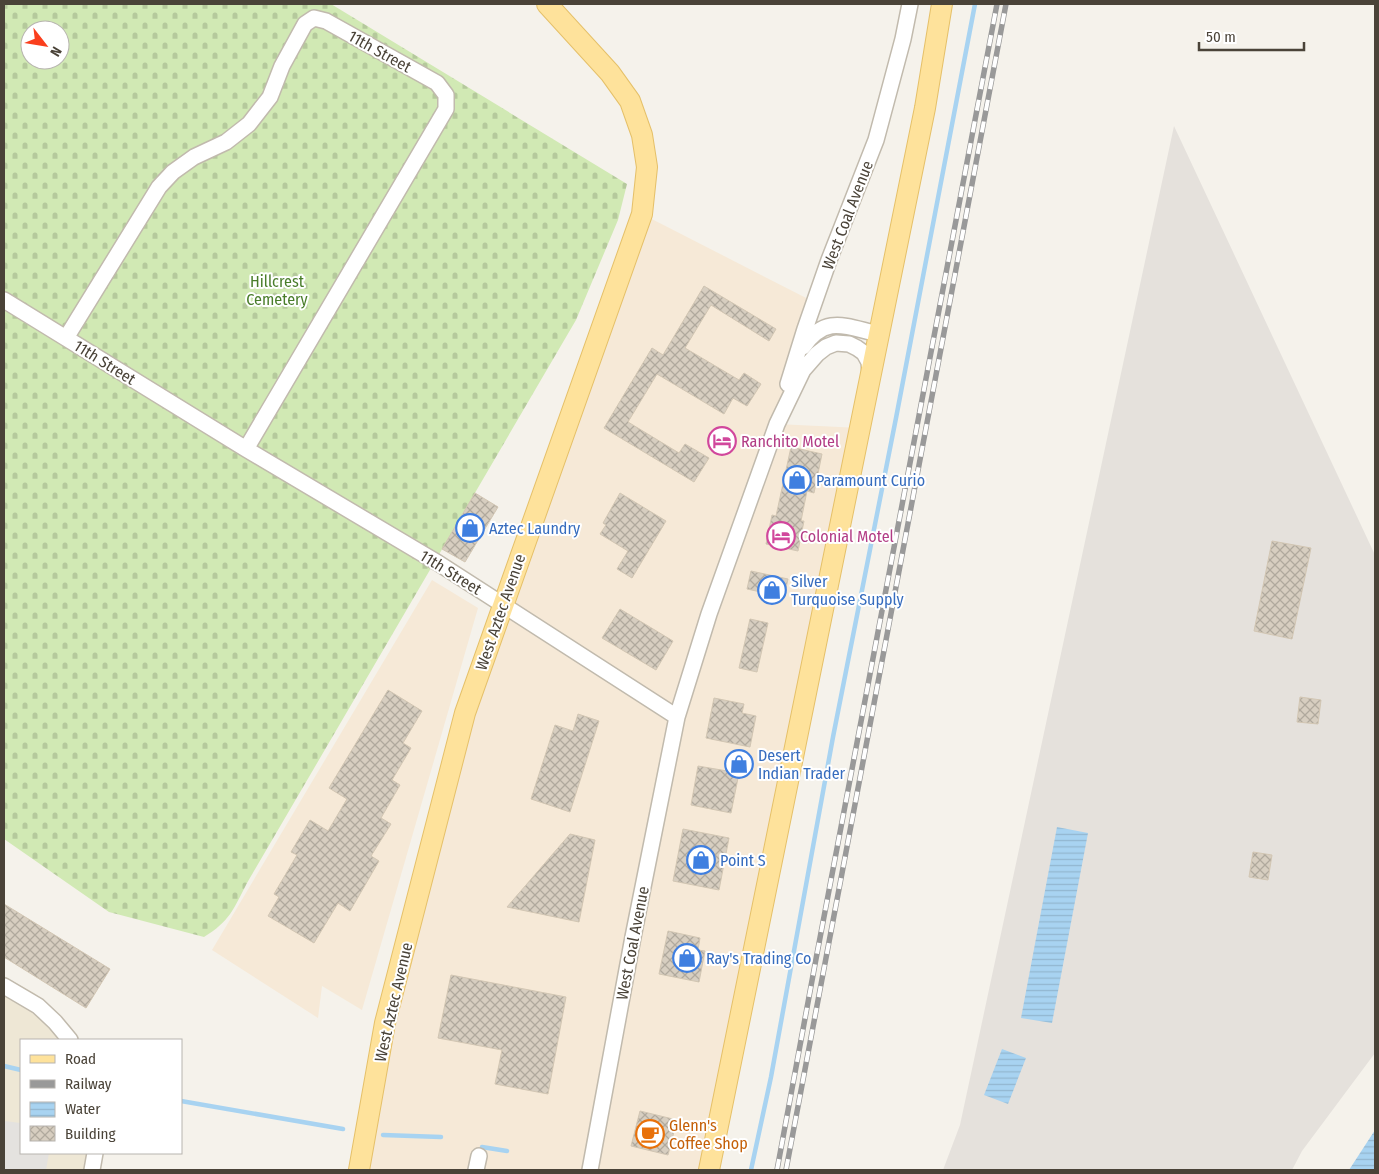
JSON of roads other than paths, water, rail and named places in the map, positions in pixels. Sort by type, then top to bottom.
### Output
[{"type":"main road","name":"West Aztec Avenue","points":[[359,1170],[388,1014],[465,713],[642,214],[647,167],[642,134],[630,101],[610,72],[547,4]]},
{"type":"main road","points":[[709,1170],[926,108],[942,4]]},
{"type":"street","name":"West Coal Avenue","points":[[594,1169],[633,937],[677,717],[709,614],[777,424],[797,355],[829,260],[876,140],[903,39],[910,4]]},
{"type":"street","name":"11th Street","points":[[66,338],[159,187],[173,172],[194,157],[226,142],[249,124],[270,97],[286,59],[305,24],[309,21],[314,18],[326,20],[437,83],[446,95],[446,109],[246,449]]},
{"type":"street","name":"11th Street","points":[[4,300],[246,449],[438,563],[677,717]]},
{"type":"street","points":[[797,355],[812,335],[827,326],[843,326],[879,334]]},
{"type":"street","points":[[777,424],[803,370],[826,347],[836,343],[849,344],[857,348],[864,353],[869,362],[870,378]]},
{"type":"street","points":[[4,986],[38,1006],[69,1039]]},
{"type":"street","points":[[92,1170],[95,1154]]},
{"type":"water","points":[[1057,827],[1088,833],[1052,1023],[1021,1018]]},
{"type":"water","points":[[1002,1049],[1026,1058],[1008,1104],[984,1095]]},
{"type":"water","points":[[1375,1130],[1375,1170],[1349,1170]]},
{"type":"waterway","points":[[751,1170],[771,1077],[833,737],[975,4]]},
{"type":"waterway","points":[[4,1066],[20,1070]]},
{"type":"waterway","points":[[182,1101],[343,1129]]},
{"type":"waterway","points":[[383,1135],[441,1137]]},
{"type":"waterway","points":[[482,1147],[507,1151]]},
{"type":"railway","points":[[777,1170],[997,4]]},
{"type":"railway","points":[[786,1170],[1006,4]]},
{"type":"place","name":"Ranchito Motel","points":[[722,441]]},
{"type":"place","name":"Paramount Curio","points":[[797,480]]},
{"type":"place","name":"Aztec Laundry","points":[[470,528]]},
{"type":"place","name":"Colonial Motel","points":[[781,536]]},
{"type":"place","name":"Silver Turquoise Supply","points":[[772,590]]},
{"type":"place","name":"Desert Indian Trader","points":[[739,764]]},
{"type":"place","name":"Point S","points":[[701,860]]},
{"type":"place","name":"Ray's Trading Co","points":[[687,958]]},
{"type":"place","name":"Glenn's Coffee Shop","points":[[650,1134]]},
{"type":"park label","name":"Hillcrest Cemetery","points":[[277,290]]}]
